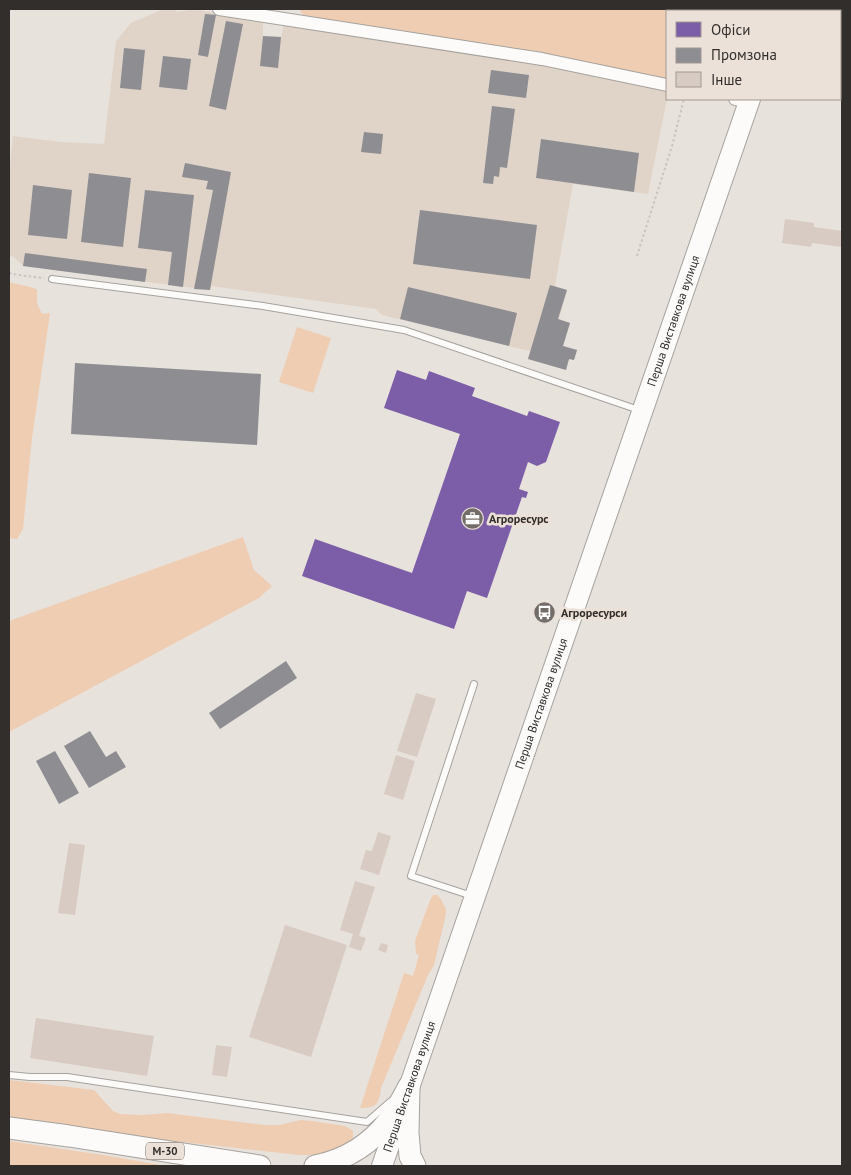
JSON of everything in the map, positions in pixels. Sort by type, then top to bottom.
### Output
[{"type":"highway","points":[[315,1166],[345,1157],[365,1145],[389,1119],[409,1086]]},
{"type":"highway","points":[[409,1086],[408,1132],[410,1156],[415,1166]]},
{"type":"highway","name":"М-30","points":[[9,1128],[260,1166]]},
{"type":"main road","name":"Перша Виставкова вулиця","points":[[382,1166],[642,412],[745,100]]},
{"type":"street","points":[[218,9],[542,59],[666,85]]},
{"type":"lane","points":[[52,279],[263,306],[404,330],[642,412]]},
{"type":"lane","points":[[474,684],[411,876],[475,897]]},
{"type":"lane","points":[[9,1075],[68,1077],[367,1122],[409,1086]]},
{"type":"path","points":[[637,256],[672,146],[684,100]]},
{"type":"path","points":[[9,272],[18,275],[52,279]]},
{"type":"shaded area","points":[[164,9],[173,9],[177,12],[203,11],[263,21],[263,36],[281,37],[284,24],[551,66],[666,90],[667,100],[648,194],[573,184],[555,286],[567,290],[559,319],[570,323],[563,346],[577,350],[574,360],[569,359],[566,370],[528,359],[530,351],[382,315],[376,309],[211,286],[210,290],[23,266],[14,257],[9,256],[9,174],[13,136],[61,142],[104,144],[116,41],[131,23]]},
{"type":"shaded area","points":[[299,9],[768,9],[666,10],[666,81],[312,20],[304,16]]},
{"type":"shaded area","points":[[9,282],[37,290],[37,303],[42,314],[50,313],[32,438],[23,529],[17,539],[9,538]]},
{"type":"shaded area","points":[[297,327],[331,338],[313,393],[279,382]]},
{"type":"shaded area","points":[[243,537],[254,570],[272,586],[259,598],[9,732],[9,621]]},
{"type":"shaded area","points":[[433,895],[437,895],[440,898],[446,909],[434,965],[428,975],[381,1088],[378,1101],[374,1106],[360,1108],[404,973],[413,976],[419,955],[416,954],[415,941]]},
{"type":"shaded area","points":[[9,1080],[94,1090],[113,1111],[120,1114],[167,1113],[265,1125],[279,1125],[301,1120],[312,1121],[345,1126],[353,1131],[353,1140],[350,1144],[323,1155],[299,1155],[9,1121]]},
{"type":"shaded area","points":[[9,1141],[103,1155],[167,1166],[9,1166]]},
{"type":"building: Офіси","name":"Агроресурс","points":[[397,370],[426,380],[429,371],[475,388],[472,396],[527,416],[529,411],[560,422],[546,462],[537,466],[528,462],[519,489],[528,492],[526,498],[522,497],[487,598],[467,591],[454,629],[302,576],[315,539],[412,573],[460,434],[384,408]]},
{"type":"building: Промзона","points":[[205,14],[216,15],[208,57],[198,55]]},
{"type":"building: Промзона","points":[[226,21],[243,24],[226,110],[209,106]]},
{"type":"building: Промзона","points":[[263,36],[281,37],[278,68],[260,66]]},
{"type":"building: Промзона","points":[[124,48],[145,50],[141,90],[120,88]]},
{"type":"building: Промзона","points":[[163,56],[191,59],[187,90],[159,87]]},
{"type":"building: Промзона","points":[[491,70],[529,75],[526,98],[488,93]]},
{"type":"building: Промзона","points":[[492,106],[515,109],[507,168],[500,167],[499,177],[494,176],[493,184],[483,183]]},
{"type":"building: Промзона","points":[[364,132],[383,134],[381,154],[361,152]]},
{"type":"building: Промзона","points":[[541,139],[639,153],[634,192],[536,178]]},
{"type":"building: Промзона","points":[[185,163],[231,172],[210,290],[194,289],[213,190],[206,189],[208,181],[182,177]]},
{"type":"building: Промзона","points":[[89,173],[131,178],[123,247],[81,242]]},
{"type":"building: Промзона","points":[[33,185],[72,190],[67,239],[28,235]]},
{"type":"building: Промзона","points":[[145,190],[194,195],[183,287],[168,285],[172,252],[138,248]]},
{"type":"building: Промзона","points":[[420,210],[537,225],[530,279],[413,264]]},
{"type":"building: Промзона","points":[[25,253],[147,269],[145,282],[23,266]]},
{"type":"building: Промзона","points":[[550,285],[567,290],[558,319],[570,323],[563,346],[577,350],[574,360],[569,359],[566,370],[528,359]]},
{"type":"building: Промзона","points":[[408,287],[517,313],[509,346],[400,319]]},
{"type":"building: Промзона","points":[[75,363],[261,374],[257,445],[71,434]]},
{"type":"building: Промзона","points":[[286,661],[297,678],[220,729],[209,713]]},
{"type":"building: Промзона","points":[[90,731],[106,757],[116,751],[126,767],[89,788],[64,746]]},
{"type":"building: Промзона","points":[[55,751],[79,793],[59,804],[36,761]]},
{"type":"building: Інше","points":[[785,219],[814,223],[814,227],[842,231],[842,247],[812,243],[811,247],[782,243]]},
{"type":"building: Інше","points":[[416,693],[436,699],[417,757],[397,751]]},
{"type":"building: Інше","points":[[396,755],[415,761],[403,800],[384,794]]},
{"type":"building: Інше","points":[[378,832],[391,836],[379,875],[360,869],[366,850],[372,851]]},
{"type":"building: Інше","points":[[69,843],[85,845],[75,915],[58,913]]},
{"type":"building: Інше","points":[[355,881],[375,887],[359,936],[366,938],[361,951],[349,947],[353,934],[340,930]]},
{"type":"building: Інше","points":[[285,925],[347,945],[311,1057],[249,1037]]},
{"type":"building: Інше","points":[[381,943],[388,945],[386,953],[378,950]]},
{"type":"building: Інше","points":[[36,1018],[154,1036],[147,1076],[30,1058]]},
{"type":"building: Інше","points":[[216,1045],[232,1047],[227,1077],[212,1075]]},
{"type":"place","name":"Агроресурс","points":[[473,519]]},
{"type":"place","name":"Агроресурси","points":[[545,613]]}]
